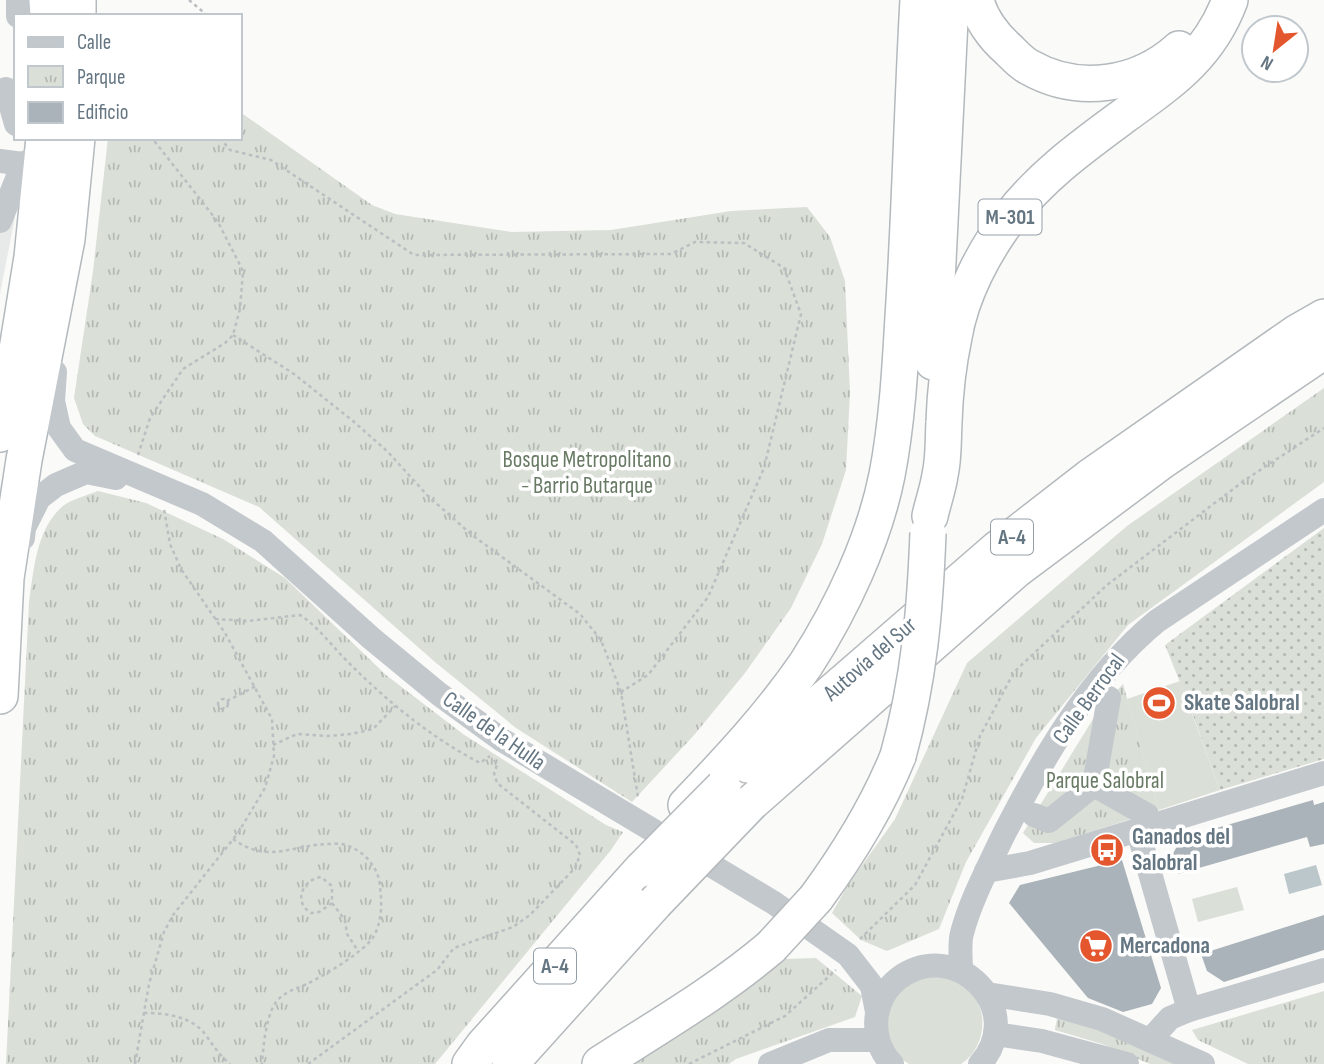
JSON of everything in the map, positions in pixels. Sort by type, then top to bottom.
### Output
[{"type":"highway","points":[[976,0],[978,8],[998,40],[1027,66],[1062,80],[1094,85],[1144,73],[1166,61],[1191,39],[1207,14],[1211,0]]},
{"type":"highway","name":"M-301","points":[[929,525],[941,473],[948,372],[954,334],[967,293],[982,261],[1008,220],[1034,188],[1071,156],[1172,82],[1205,49],[1222,24],[1230,0]]},
{"type":"highway","points":[[600,1064],[689,1010],[771,947],[816,898],[850,852],[885,790],[898,756],[918,671],[925,611],[929,525],[933,341],[926,1]]},
{"type":"highway","points":[[730,788],[747,741],[806,663],[827,626],[862,553],[887,477],[897,415],[926,1]]},
{"type":"highway","points":[[0,696],[6,578],[24,460],[67,239],[77,140]]},
{"type":"highway","points":[[0,434],[32,257],[25,150]]},
{"type":"highway","name":"Autovía del Sur","points":[[470,1064],[483,1046],[642,869],[997,549],[1091,477],[1296,333],[1324,317]]},
{"type":"highway","name":"Autovía del Sur","points":[[510,1064],[655,903],[730,788],[1162,461],[1324,351]]},
{"type":"street","points":[[7,84],[14,115]]},
{"type":"street","points":[[0,134],[25,150],[1,217]]},
{"type":"street","points":[[67,239],[53,401],[59,428],[75,450],[157,486]]},
{"type":"street","points":[[0,716],[24,528],[40,498],[56,485],[86,472],[157,486]]},
{"type":"street","name":"Calle de la Hulla","points":[[157,486],[202,504],[263,541],[439,694],[502,740],[774,903],[847,956]]},
{"type":"street","name":"Calle Berrocal","points":[[961,970],[961,935],[986,871],[1012,818],[1060,735],[1090,691],[1131,642],[1157,621],[1324,510]]},
{"type":"street","points":[[1034,815],[1049,821],[1094,785],[1109,698]]},
{"type":"street","points":[[986,871],[1030,863],[1142,823],[1324,773]]},
{"type":"street","points":[[1094,785],[1142,823],[1189,1010]]},
{"type":"street","points":[[847,956],[885,967],[943,965],[961,970],[980,984],[987,994],[996,1020],[995,1034],[987,1056],[979,1064]]},
{"type":"street","points":[[847,956],[872,986],[878,1040],[886,1059],[892,1064]]},
{"type":"street","points":[[877,1012],[883,996],[894,982],[908,972],[924,966]]},
{"type":"street","points":[[1150,1040],[1170,1018],[1189,1010],[1324,970]]},
{"type":"street","points":[[987,994],[1050,1004],[1102,1019],[1203,1064]]},
{"type":"street","points":[[995,1034],[1042,1041],[1123,1063]]},
{"type":"street","points":[[770,1064],[829,1040],[878,1040]]},
{"type":"path","points":[[189,0],[206,14]]},
{"type":"path","points":[[132,475],[150,418],[183,369],[225,343],[233,335],[240,309],[243,271],[218,222],[154,140]]},
{"type":"path","points":[[221,140],[230,150],[271,160],[414,255],[671,254],[695,242],[744,243],[784,268],[801,314],[764,468],[708,597],[648,675],[621,692]]},
{"type":"path","points":[[233,335],[294,374],[353,421],[388,452],[428,496],[472,535],[580,614],[601,640],[621,692],[642,825]]},
{"type":"path","points":[[689,1064],[785,1016],[915,885],[962,799],[980,736],[1014,671],[1107,585],[1245,480],[1324,428]]},
{"type":"path","points":[[135,1064],[149,984],[164,932],[173,915],[233,839],[265,789],[274,755],[272,719],[256,686],[181,569],[170,544],[165,512],[157,486]]},
{"type":"path","points":[[215,619],[248,621],[300,614],[315,624],[348,662],[395,706],[480,763],[491,755],[497,765],[494,774],[498,783],[576,845],[580,855],[576,868],[530,915],[513,927],[454,948],[437,970],[308,1064]]},
{"type":"path","points":[[227,701],[256,686]]},
{"type":"path","points":[[273,745],[298,734],[340,735],[373,729],[395,706]]},
{"type":"path","points":[[233,839],[248,850],[262,852],[321,844],[344,844],[368,856],[380,883],[381,916],[374,937],[344,962],[278,999],[263,1044],[262,1064]]},
{"type":"path","points":[[332,903],[319,912],[311,913],[305,910],[300,899],[305,885],[313,878],[321,877],[332,886],[332,903],[345,920],[347,934],[358,951]]},
{"type":"path","points":[[144,1013],[166,1013],[188,1021],[204,1032],[215,1052],[230,1064]]},
{"type":"shaded area","points":[[0,205],[15,217],[0,294]]},
{"type":"shaded area","points":[[1316,865],[1322,885],[1289,894],[1284,874]]},
{"type":"green space","name":"Bosque Metropolitano - Barrio Butarque","points":[[242,113],[372,205],[395,214],[512,232],[611,230],[731,211],[807,207],[830,237],[845,281],[850,393],[846,470],[822,544],[791,608],[745,673],[695,734],[632,802],[516,728],[435,662],[259,507],[95,436],[83,424],[74,398],[93,271],[108,140],[242,140]]},
{"type":"green space","points":[[1324,388],[1324,482],[1128,625],[1036,738],[966,862],[939,929],[887,951],[861,940],[832,913],[848,885],[895,819],[967,663],[1127,526]]},
{"type":"green space","points":[[98,491],[146,503],[223,539],[285,578],[386,675],[463,734],[606,825],[623,832],[435,1064],[6,1064],[29,602],[33,576],[42,538],[54,515],[75,499]]},
{"type":"green space","points":[[1324,528],[1324,759],[1220,790],[1165,645]]},
{"type":"green space","points":[[1180,681],[1220,790],[1159,810],[1127,699]]},
{"type":"green space","name":"Parque Salobral","points":[[1123,684],[1159,810],[1056,843],[1034,843],[1023,833],[1098,711]]},
{"type":"green space","points":[[1237,887],[1244,910],[1198,922],[1192,899]]},
{"type":"green space","points":[[816,958],[862,996],[855,1017],[736,1059],[729,1064],[634,1064],[785,959]]},
{"type":"green space","points":[[928,976],[961,983],[977,1001],[981,1012],[981,1035],[977,1046],[961,1064],[909,1064],[894,1050],[890,1040],[887,1020],[893,1000],[905,987]]},
{"type":"green space","points":[[1324,991],[1324,1064],[1248,1064],[1198,1040],[1192,1030]]},
{"type":"green space","points":[[1059,1007],[1189,1064],[1150,1064],[1102,1044],[1055,1030]]},
{"type":"building","points":[[1313,800],[1314,805],[1324,802],[1324,844],[1310,847],[1307,837],[1178,874],[1172,855],[1182,838]]},
{"type":"building","name":"Mercadona","points":[[1122,860],[1161,988],[1152,1004],[1123,1012],[1088,998],[1009,903],[1020,885]]},
{"type":"building","points":[[1324,915],[1324,950],[1224,982],[1207,971],[1201,954]]},
{"type":"place","name":"Skate Salobral","points":[[1159,703]]},
{"type":"place","name":"Ganados del Salobral","points":[[1107,850]]},
{"type":"place","name":"Mercadona","points":[[1096,946]]}]
